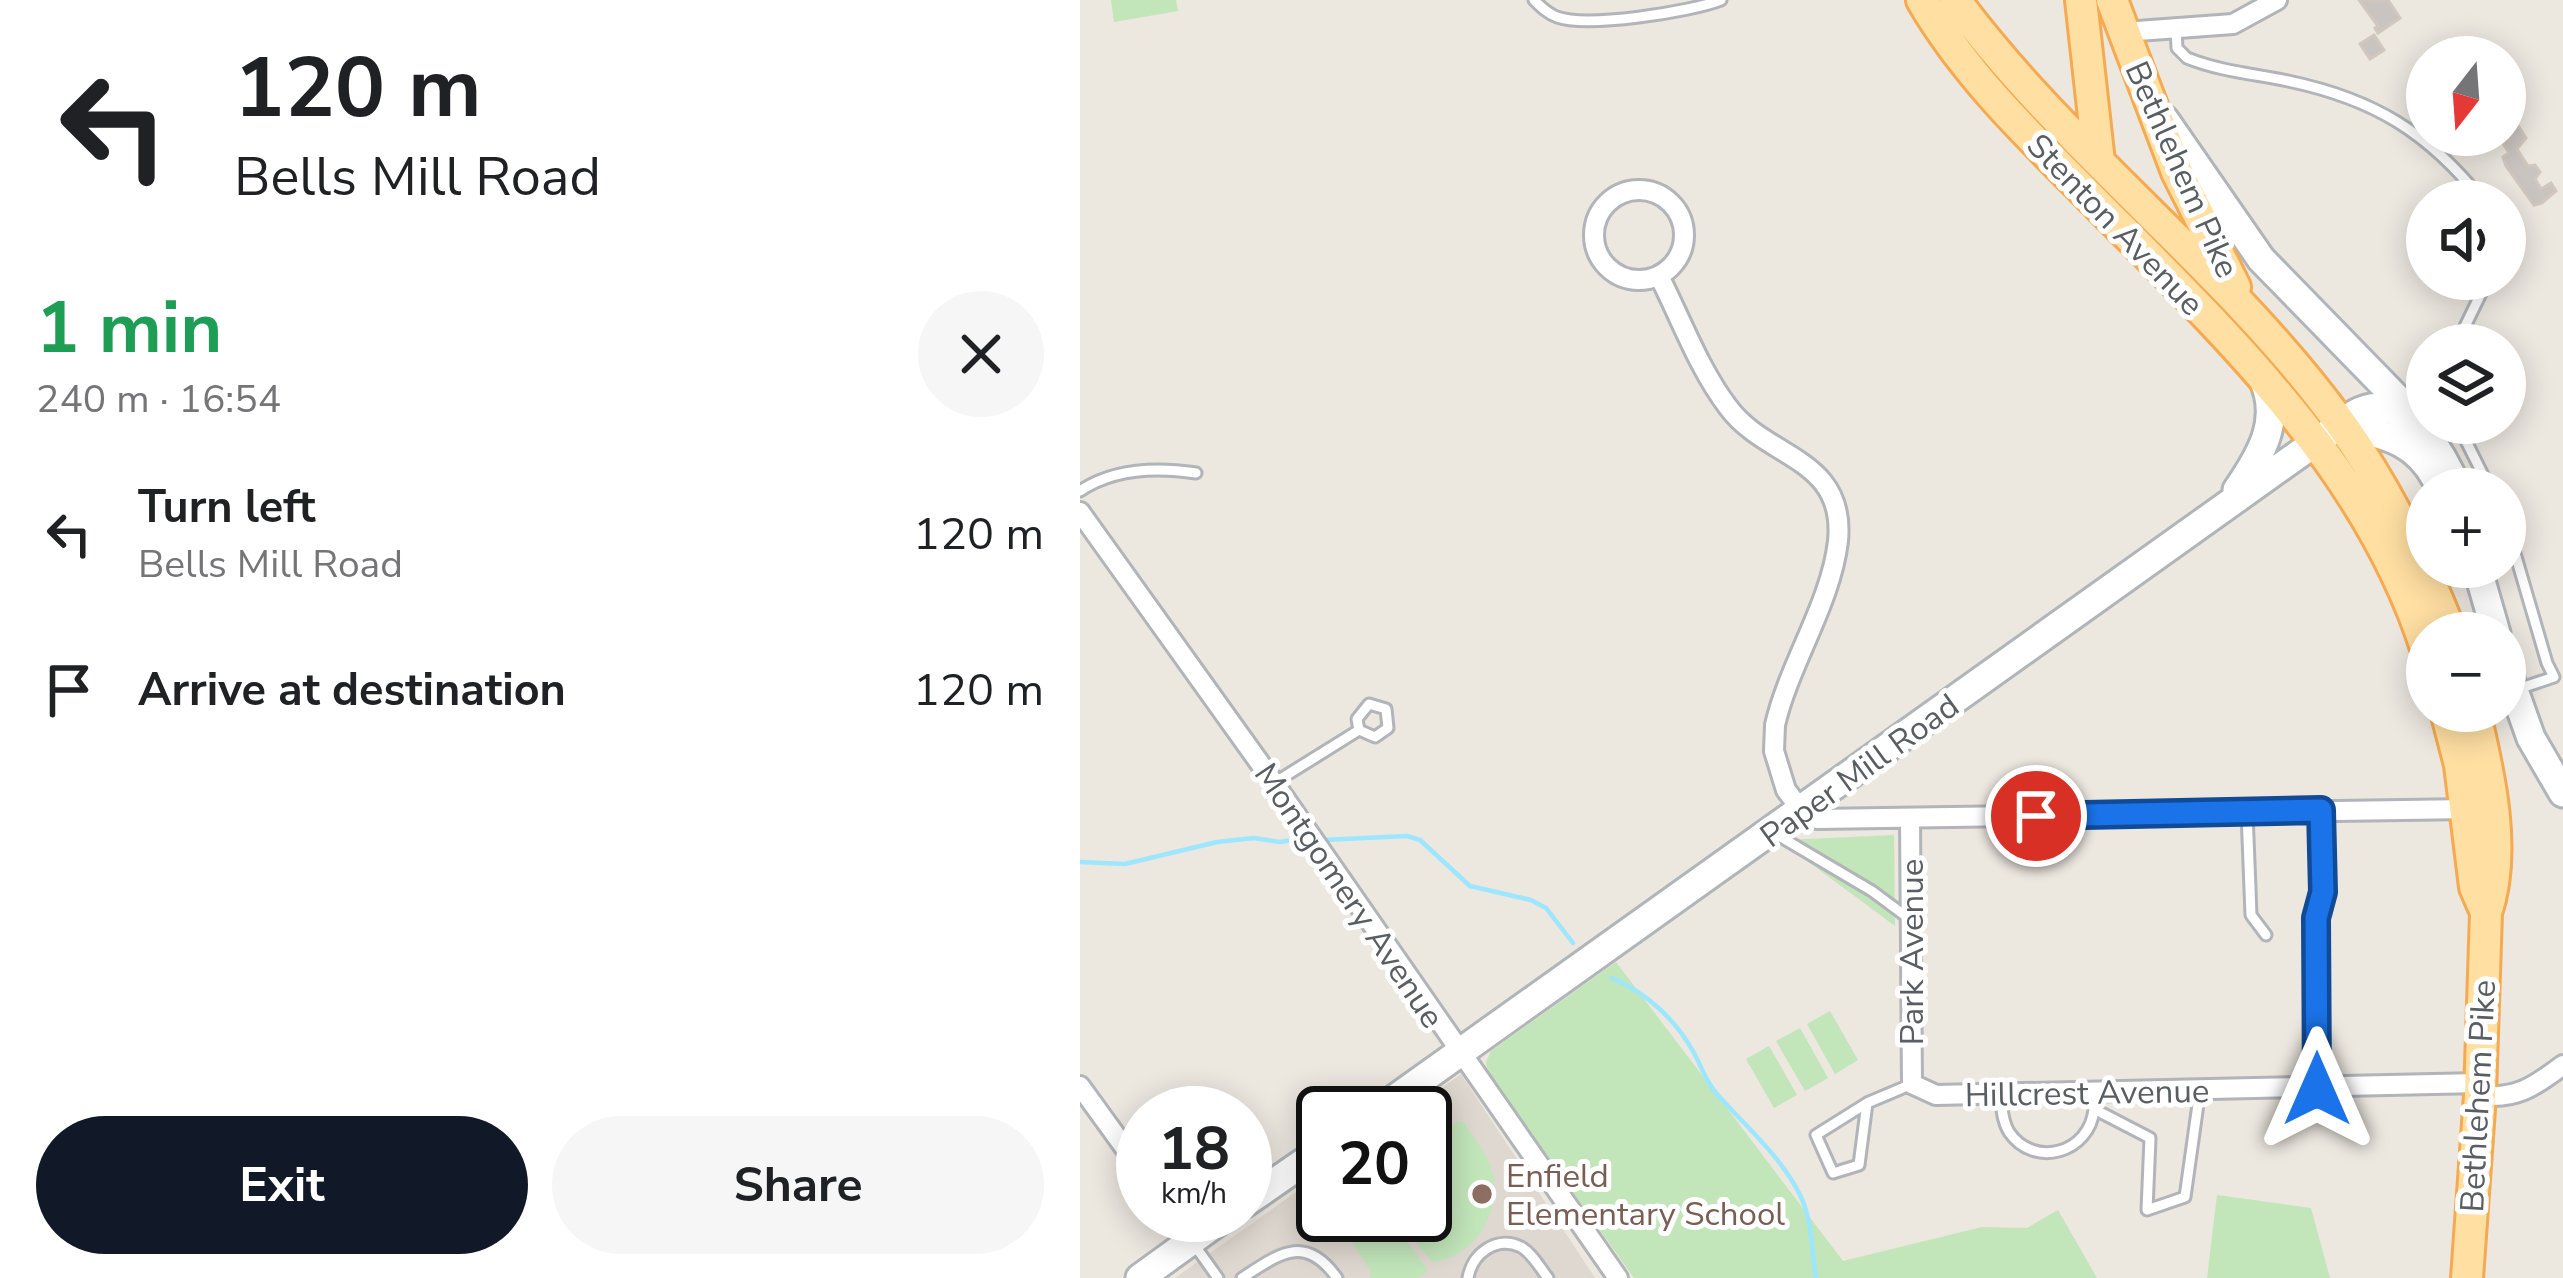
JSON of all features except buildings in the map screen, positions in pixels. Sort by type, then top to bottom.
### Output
[{"type":"main road","name":"Stenton Avenue","points":[[1922,0],[1992,94],[2260,373],[2329,434]]},
{"type":"main road","name":"Stenton Avenue","points":[[1955,0],[1989,44],[2264,332],[2329,434]]},
{"type":"main road","name":"Bethlehem Pike","points":[[2081,0],[2099,160],[2127,234]]},
{"type":"main road","name":"Bethlehem Pike","points":[[2113,0],[2177,172],[2218,256],[2264,332]]},
{"type":"main road","points":[[2144,87],[2254,250],[2406,405]]},
{"type":"main road","points":[[2229,502],[2267,439],[2270,396],[2260,373]]},
{"type":"main road","points":[[2329,434],[2365,408],[2406,418]]},
{"type":"main road","points":[[2329,434],[2384,433],[2409,445],[2429,468]]},
{"type":"main road","points":[[2329,434],[2410,539],[2442,612]]},
{"type":"main road","points":[[2329,434],[2411,612]]},
{"type":"main road","name":"Paper Mill Road","points":[[1415,1086],[2329,434]]},
{"type":"main road","points":[[2526,727],[2563,793]]},
{"type":"main road","name":"Bethlehem Pike","points":[[2452,732],[2479,809]]},
{"type":"main road","name":"Bethlehem Pike","points":[[2471,1275],[2486,913],[2495,886],[2479,809],[2475,732]]},
{"type":"main road","points":[[1140,1278],[1188,1242]]},
{"type":"street","points":[[2124,32],[2233,24],[2276,0]]},
{"type":"street","points":[[1644,189],[1660,194],[1683,223],[1681,254],[1659,276],[1628,279],[1602,262],[1593,234],[1596,218],[1617,194],[1644,189]]},
{"type":"street","points":[[1659,276],[1728,409],[1812,469],[1825,484],[1836,511],[1835,556],[1775,725],[1774,751],[1780,773],[1802,811],[1816,819],[1910,819],[2479,809]]},
{"type":"street","name":"Montgomery Avenue","points":[[1080,512],[1618,1278]]},
{"type":"street","name":"Park Avenue","points":[[1910,819],[1912,1084]]},
{"type":"street","name":"Hillcrest Avenue","points":[[1912,1084],[1936,1095],[2095,1101],[2200,1090],[2480,1089],[2506,1097],[2521,1093],[2563,1065]]},
{"type":"street","points":[[1080,1086],[1116,1136]]},
{"type":"lane","points":[[1534,0],[1552,15],[1591,21],[1688,10],[1721,0]]},
{"type":"lane","points":[[2176,28],[2177,47],[2187,58],[2326,91],[2406,126],[2440,151],[2465,180]]},
{"type":"lane","points":[[1080,491],[1101,477],[1166,468],[1196,473]]},
{"type":"lane","points":[[2525,588],[2554,677],[2526,678]]},
{"type":"lane","points":[[1274,783],[1359,730]]},
{"type":"lane","points":[[2317,1089],[2321,810]]},
{"type":"lane","points":[[2247,812],[2251,915],[2266,935]]},
{"type":"lane","points":[[1772,832],[1873,891],[1911,920]]},
{"type":"lane","points":[[1867,1103],[1859,1165],[1833,1173],[1816,1135],[1867,1103],[1912,1084]]},
{"type":"lane","points":[[2000,1094],[2011,1135],[2035,1151],[2050,1154],[2077,1144],[2087,1133],[2095,1101],[2150,1138],[2147,1210],[2185,1197],[2200,1090]]},
{"type":"lane","points":[[1192,1242],[1218,1278]]},
{"type":"lane","points":[[1468,1278],[1478,1255],[1497,1244],[1518,1246],[1548,1278]]},
{"type":"lane","points":[[1242,1278],[1271,1259],[1302,1251],[1316,1255],[1337,1278]]},
{"type":"shaded area","name":"Enfield Elementary School","points":[[1461,1074],[1595,1278],[1175,1278],[1226,1242],[1272,1242],[1272,1209],[1296,1192],[1296,1242],[1452,1242],[1452,1086],[1444,1086]]},
{"type":"green space","points":[[1111,0],[1176,0],[1178,11],[1114,22]]},
{"type":"green space","points":[[1894,835],[1895,926],[1783,843],[1786,840]]},
{"type":"green space","points":[[1616,962],[1843,1261],[1982,1227],[2027,1228],[2058,1210],[2097,1278],[1634,1278],[1488,1073],[1486,1062],[1491,1051]]},
{"type":"green space","points":[[1830,1011],[1858,1060],[1835,1074],[1807,1024]]},
{"type":"green space","points":[[1800,1028],[1828,1078],[1805,1091],[1776,1041]]},
{"type":"green space","points":[[1769,1046],[1797,1095],[1774,1108],[1746,1059]]},
{"type":"green space","points":[[1464,1122],[1484,1152],[1490,1164],[1493,1202],[1472,1242],[1461,1252],[1432,1262],[1416,1242],[1452,1242],[1452,1125]]},
{"type":"green space","points":[[2217,1195],[2311,1208],[2330,1278],[2207,1278]]},
{"type":"green space","points":[[1352,1242],[1407,1242],[1428,1270],[1419,1278],[1370,1278]]},
{"type":"waterway","points":[[1323,840],[1407,836],[1420,840],[1470,886],[1546,908],[1573,943]]},
{"type":"waterway","points":[[1080,862],[1125,864],[1217,842],[1292,840]]},
{"type":"waterway","points":[[1612,978],[1637,991],[1669,1019],[1713,1089],[1783,1167],[1807,1215],[1816,1278]]},
{"type":"place","name":"Enfield Elementary School","points":[[1482,1194]]},
{"type":"route","points":[[2036,816],[2321,810],[2317,1089]]}]
